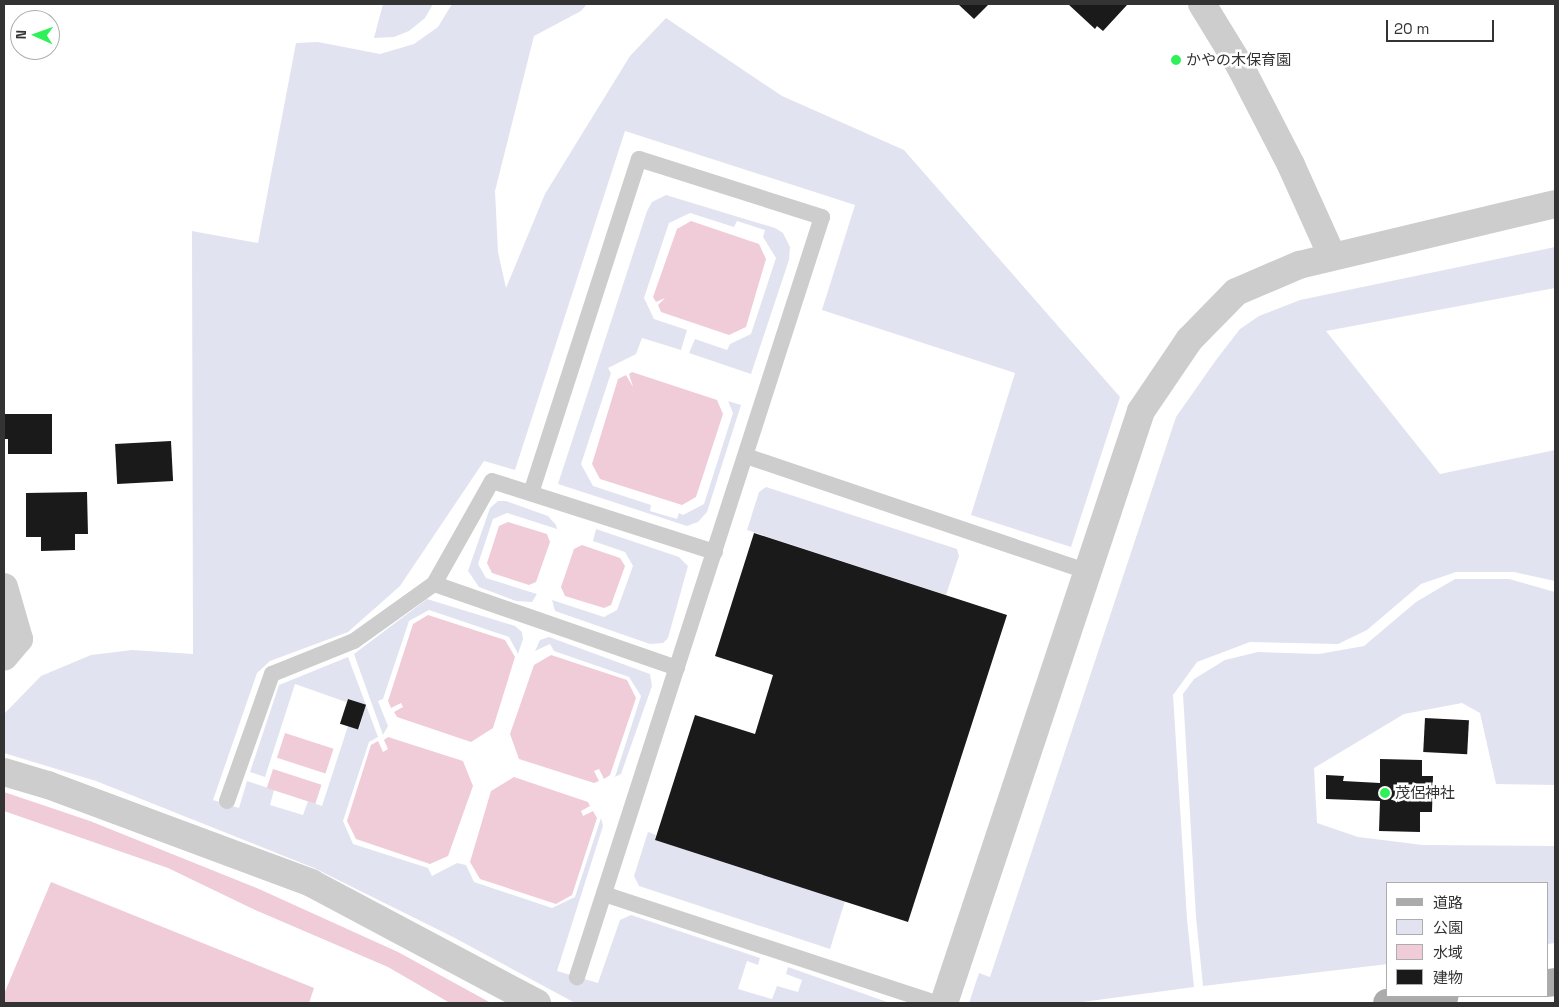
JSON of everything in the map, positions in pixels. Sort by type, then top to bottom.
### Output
[{"type":"main road","points":[[1387,1003],[1437,997]]},
{"type":"street","points":[[1202,4],[1240,66],[1291,165],[1332,256]]},
{"type":"street","points":[[944,1003],[1141,411],[1189,340],[1236,292],[1298,265],[1555,204]]},
{"type":"street","points":[[4,587],[19,639],[4,657]]},
{"type":"street","points":[[4,772],[48,785],[311,883],[537,1003]]},
{"type":"lane","points":[[531,493],[639,159],[822,217],[577,977]]},
{"type":"lane","points":[[746,456],[1088,572]]},
{"type":"lane","points":[[228,801],[272,674],[354,641],[434,584],[492,481],[715,552]]},
{"type":"lane","points":[[434,584],[677,668]]},
{"type":"lane","points":[[604,894],[935,1003]]},
{"type":"green space","points":[[383,4],[433,4],[425,18],[409,31],[394,37],[374,38]]},
{"type":"green space","points":[[452,4],[587,4],[581,11],[534,36],[495,191],[498,252],[506,288],[545,194],[630,56],[666,18],[782,96],[904,150],[1120,397],[1071,547],[971,515],[1015,373],[822,310],[855,205],[625,131],[515,470],[484,461],[400,586],[348,632],[270,661],[257,673],[213,800],[239,808],[247,781],[274,790],[270,805],[303,815],[308,801],[322,806],[348,726],[359,729],[366,705],[378,737],[369,742],[343,821],[353,844],[428,868],[432,876],[457,863],[466,865],[474,882],[552,908],[575,897],[601,818],[603,826],[557,971],[598,983],[620,920],[631,915],[760,958],[758,965],[747,961],[738,989],[772,999],[777,986],[798,992],[802,980],[786,974],[788,967],[890,1003],[575,1003],[453,937],[314,868],[96,781],[4,753],[4,714],[41,676],[91,655],[132,650],[193,654],[192,231],[258,243],[296,43],[318,42],[380,54],[414,44],[438,27]]},
{"type":"green space","points":[[666,195],[775,228],[783,233],[790,247],[789,260],[751,374],[689,353],[695,339],[727,350],[730,344],[751,334],[776,258],[763,237],[765,230],[737,221],[734,227],[690,213],[669,223],[644,298],[654,319],[687,330],[681,350],[642,338],[636,354],[608,368],[611,373],[581,464],[593,486],[651,505],[650,511],[677,519],[679,513],[683,515],[704,504],[733,413],[728,401],[741,405],[707,512],[698,522],[687,526],[558,484],[647,211],[652,202]]},
{"type":"green space","points":[[1555,247],[1555,288],[1326,331],[1440,474],[1555,450],[1555,581],[1514,572],[1456,572],[1421,584],[1367,630],[1338,644],[1250,642],[1197,662],[1173,695],[1187,919],[1194,987],[1075,1003],[969,1003],[979,973],[990,977],[1176,417],[1240,329],[1259,316],[1300,300]]},
{"type":"green space","points":[[766,487],[957,549],[959,556],[946,595],[747,530],[759,492]]},
{"type":"green space","points":[[498,501],[506,501],[548,516],[557,529],[507,513],[493,519],[478,564],[486,578],[537,594],[532,602],[516,601],[479,587],[468,571],[490,508]]},
{"type":"green space","points":[[596,529],[679,557],[688,566],[668,638],[663,643],[650,644],[555,611],[552,600],[604,617],[617,610],[633,566],[625,552],[593,541]]},
{"type":"green space","points":[[1455,579],[1509,579],[1555,592],[1555,785],[1496,784],[1480,713],[1462,703],[1404,714],[1314,768],[1317,823],[1358,837],[1423,845],[1555,846],[1555,943],[1549,944],[1549,882],[1386,882],[1386,964],[1203,986],[1196,917],[1183,694],[1194,679],[1225,660],[1258,652],[1319,654],[1364,646],[1416,602]]},
{"type":"green space","points":[[427,599],[515,626],[522,632],[523,639],[518,654],[509,637],[429,610],[409,621],[383,699],[378,701],[388,726],[383,735],[354,654]]},
{"type":"green space","points":[[549,637],[650,674],[652,686],[621,774],[615,777],[641,696],[629,677],[554,651],[550,644],[535,651],[540,640]]},
{"type":"green space","points":[[348,657],[366,705],[348,699],[346,702],[295,684],[265,777],[250,772],[279,685]]},
{"type":"green space","points":[[648,832],[656,835],[655,840],[845,901],[830,949],[639,886],[634,876]]},
{"type":"water","points":[[691,221],[759,244],[766,259],[746,327],[729,335],[661,312],[658,305],[665,298],[656,302],[653,297],[677,229]]},
{"type":"water","points":[[632,372],[717,400],[723,414],[696,497],[682,505],[600,479],[592,464],[618,379],[626,375],[633,387],[629,374]]},
{"type":"water","points":[[508,522],[547,534],[550,542],[536,582],[529,585],[492,573],[487,563],[499,526]]},
{"type":"water","points":[[582,545],[620,558],[625,566],[611,605],[604,608],[565,596],[561,587],[574,549]]},
{"type":"water","points":[[428,615],[505,640],[515,657],[493,728],[471,742],[397,717],[394,712],[403,707],[401,703],[391,708],[388,701],[413,624]]},
{"type":"water","points":[[551,655],[627,680],[636,698],[610,775],[604,779],[599,769],[594,771],[599,781],[594,783],[519,759],[510,734],[534,665]]},
{"type":"water","points":[[285,733],[334,749],[325,773],[277,758]]},
{"type":"water","points":[[388,737],[463,761],[473,786],[448,856],[430,864],[356,839],[347,821],[371,745],[378,741],[383,752],[388,749],[384,740]]},
{"type":"water","points":[[273,769],[322,785],[315,804],[267,788]]},
{"type":"water","points":[[514,777],[588,802],[590,806],[581,811],[583,816],[593,811],[597,818],[572,895],[556,904],[480,879],[470,862],[491,791]]},
{"type":"water","points":[[4,792],[90,821],[259,889],[398,952],[491,1003],[450,1003],[388,967],[253,909],[168,868],[4,811]]},
{"type":"water","points":[[51,882],[314,988],[309,1003],[4,1003],[4,994]]},
{"type":"building","points":[[958,4],[989,4],[974,19]]},
{"type":"building","points":[[1068,4],[1127,5],[1103,31],[1097,26],[1095,29]]},
{"type":"building","points":[[4,414],[52,414],[52,454],[8,454],[8,439],[4,439]]},
{"type":"building","points":[[171,441],[173,481],[117,484],[115,444]]},
{"type":"building","points":[[87,492],[88,534],[75,534],[75,550],[41,551],[41,537],[26,537],[26,493]]},
{"type":"building","points":[[754,533],[1007,615],[908,922],[655,840],[695,715],[755,734],[773,675],[715,656]]},
{"type":"building","points":[[348,699],[366,705],[358,730],[340,724]]},
{"type":"building","points":[[1425,718],[1469,720],[1467,754],[1423,752]]},
{"type":"building","points":[[1380,759],[1422,760],[1422,776],[1433,776],[1432,812],[1420,812],[1420,832],[1379,831],[1380,801],[1326,799],[1326,775],[1344,776],[1343,781],[1380,783]]},
{"type":"place","name":"かやの木保育園","points":[[1176,60]]},
{"type":"place","name":"茂侶神社","points":[[1385,793]]}]
